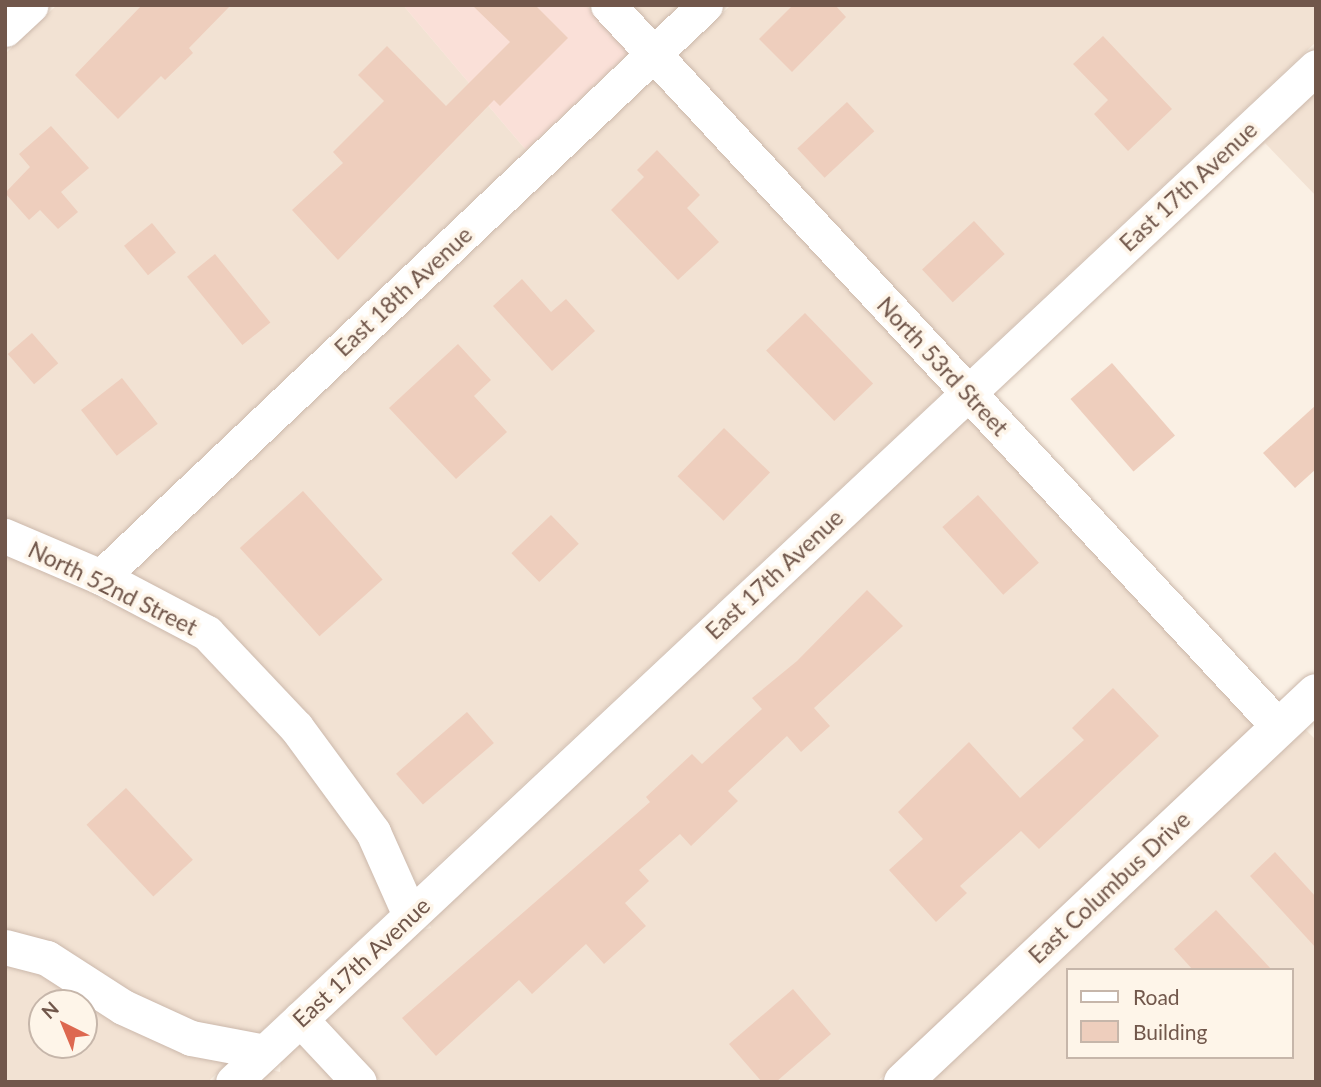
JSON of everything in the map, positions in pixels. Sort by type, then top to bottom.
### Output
[{"type":"main road","name":"East Columbus Drive","points":[[903,1082],[1316,693]]},
{"type":"street","points":[[5,29],[31,5]]},
{"type":"street","name":"North 53rd Street","points":[[608,5],[1279,727]]},
{"type":"street","name":"East 18th Avenue","points":[[101,577],[705,5]]},
{"type":"street","name":"East 17th Avenue","points":[[233,1082],[1316,66]]},
{"type":"street","name":"North 52nd Street","points":[[5,536],[101,577],[207,633],[296,727],[373,832],[410,915]]},
{"type":"street","points":[[5,947],[47,958],[123,1007],[191,1038],[265,1052]]},
{"type":"street","points":[[300,1019],[359,1082]]},
{"type":"shaded area","points":[[57,5],[403,5],[526,150],[96,558],[5,519],[5,54]]},
{"type":"shaded area","points":[[403,5],[586,5],[630,52],[526,150]]},
{"type":"shaded area","points":[[629,5],[680,5],[653,31]]},
{"type":"shaded area","points":[[731,5],[1316,5],[1316,42],[967,369],[677,57]]},
{"type":"shaded area","points":[[654,78],[944,391],[417,884],[386,823],[130,574]]},
{"type":"shaded area","points":[[1316,91],[1316,196],[1265,143],[1184,214]]},
{"type":"shaded area","points":[[968,417],[1255,725],[877,1082],[381,1082],[324,1021],[419,931],[431,928],[429,922]]},
{"type":"shaded area","points":[[5,554],[92,591],[102,601],[105,598],[198,646],[283,737],[359,840],[391,909],[258,1034],[194,1022],[5,930]]},
{"type":"shaded area","points":[[1304,728],[1316,740],[1316,1082],[929,1082]]},
{"type":"shaded area","points":[[5,964],[41,974],[73,989],[28,989],[28,1059],[98,1059],[98,1001],[228,1062],[208,1082],[5,1082]]},
{"type":"shaded area","points":[[301,1043],[337,1082],[259,1082],[272,1070],[280,1072],[281,1061]]},
{"type":"building","points":[[142,5],[231,5],[189,48],[193,53],[165,80],[161,76],[118,119],[75,75]]},
{"type":"building","points":[[472,5],[535,5],[568,38],[500,106],[494,100],[338,260],[292,210],[343,163],[333,152],[384,101],[358,75],[387,46],[446,106],[510,42]]},
{"type":"building","points":[[793,5],[835,5],[846,17],[792,72],[759,39]]},
{"type":"building","points":[[1103,36],[1172,109],[1128,151],[1094,114],[1108,100],[1073,64]]},
{"type":"building","points":[[847,102],[874,131],[825,178],[797,148]]},
{"type":"building","points":[[51,126],[89,168],[61,192],[78,212],[58,229],[40,210],[29,220],[5,193],[30,167],[19,154]]},
{"type":"building","points":[[657,150],[700,195],[687,208],[719,242],[678,280],[611,210],[644,177],[637,170]]},
{"type":"building","points":[[974,221],[1005,254],[953,302],[922,269]]},
{"type":"building","points":[[152,223],[176,253],[148,275],[124,246]]},
{"type":"building","points":[[215,254],[270,322],[242,345],[187,277]]},
{"type":"building","points":[[522,279],[551,312],[566,299],[595,331],[552,371],[493,306]]},
{"type":"building","points":[[805,313],[873,383],[834,421],[766,351]]},
{"type":"building","points":[[32,333],[58,363],[34,384],[8,354]]},
{"type":"building","points":[[458,344],[491,380],[474,396],[507,432],[456,479],[389,408]]},
{"type":"building","points":[[1112,363],[1175,435],[1133,472],[1070,399]]},
{"type":"building","points":[[122,378],[158,424],[117,456],[81,410]]},
{"type":"building","points":[[1316,405],[1316,469],[1295,488],[1263,453]]},
{"type":"building","points":[[724,428],[770,472],[723,521],[677,476]]},
{"type":"building","points":[[303,491],[383,579],[319,636],[240,548]]},
{"type":"building","points":[[978,495],[1039,563],[1003,595],[942,527]]},
{"type":"building","points":[[551,515],[579,544],[539,582],[511,553]]},
{"type":"building","points":[[867,590],[903,626],[814,708],[830,726],[801,752],[787,736],[728,791],[738,801],[691,846],[680,834],[639,870],[649,881],[625,903],[646,926],[604,964],[586,944],[532,994],[519,980],[436,1056],[402,1018],[650,802],[646,797],[692,754],[702,764],[762,709],[752,698],[797,661]]},
{"type":"building","points":[[1113,688],[1159,736],[1039,849],[1021,831],[960,886],[967,893],[936,922],[889,870],[923,839],[898,812],[969,742],[1020,798],[1084,740],[1072,728]]},
{"type":"building","points":[[467,712],[494,743],[423,805],[396,774]]},
{"type":"building","points":[[126,788],[193,860],[153,897],[87,825]]},
{"type":"building","points":[[1275,852],[1316,897],[1316,948],[1250,876]]},
{"type":"building","points":[[1216,910],[1270,968],[1191,968],[1174,949]]},
{"type":"building","points":[[793,989],[831,1034],[776,1082],[762,1082],[729,1044]]}]
